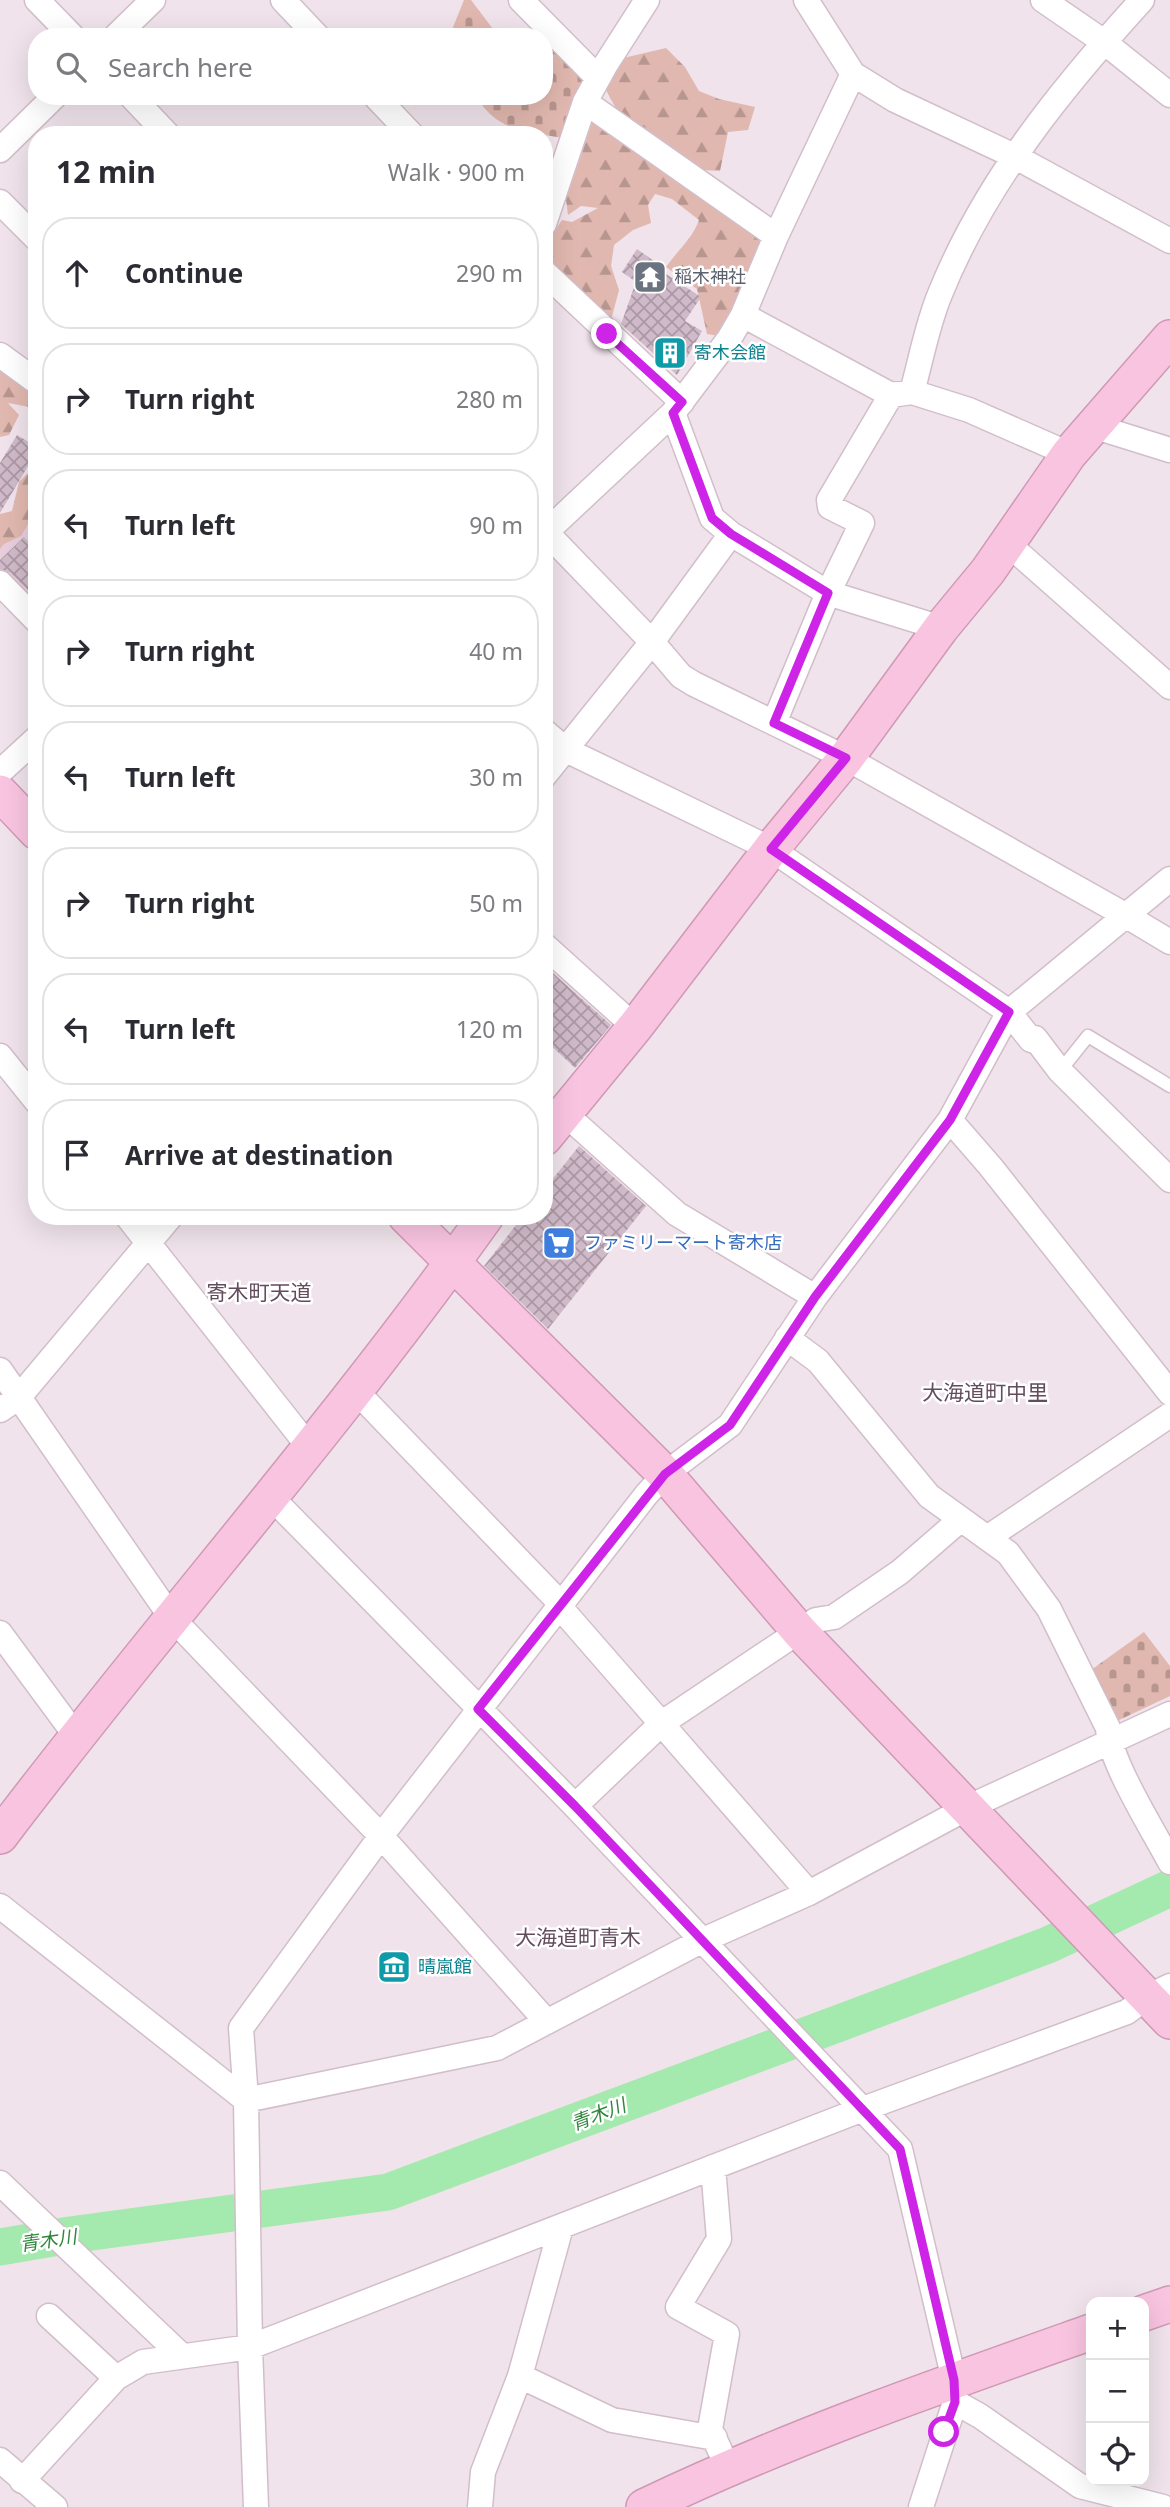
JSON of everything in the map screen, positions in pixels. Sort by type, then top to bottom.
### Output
[{"type":"street","points":[[37,0],[64,28]]},
{"type":"street","points":[[124,28],[153,0]]},
{"type":"street","points":[[283,0],[309,28]]},
{"type":"street","points":[[521,0],[549,28]]},
{"type":"street","points":[[553,197],[585,102],[648,0]]},
{"type":"street","points":[[806,0],[853,74],[895,100],[1014,156],[1170,241]]},
{"type":"street","points":[[1042,0],[1104,42],[1170,95]]},
{"type":"street","points":[[774,723],[828,593],[862,523],[830,507],[829,499],[902,393],[939,296],[970,227],[1014,156],[1104,42],[1142,0]]},
{"type":"street","points":[[553,32],[598,78]]},
{"type":"street","points":[[553,523],[677,407],[729,339],[743,315],[776,236],[853,74]]},
{"type":"street","points":[[585,102],[776,236]]},
{"type":"street","points":[[0,150],[46,105]]},
{"type":"street","points":[[140,105],[159,126]]},
{"type":"street","points":[[384,105],[403,126]]},
{"type":"street","points":[[0,202],[28,230]]},
{"type":"street","points":[[553,281],[677,407],[712,518],[731,534],[828,593],[941,628]]},
{"type":"street","points":[[743,315],[902,393],[969,410],[1069,454]]},
{"type":"street","points":[[815,1297],[677,1214],[554,1125],[635,1027],[771,849],[846,758],[941,628],[1008,544],[1069,454],[1170,338]]},
{"type":"street","points":[[0,355],[28,375]]},
{"type":"street","points":[[1093,426],[1170,450]]},
{"type":"street","points":[[553,765],[652,642],[731,534]]},
{"type":"street","points":[[553,539],[681,676],[846,758],[1170,942]]},
{"type":"street","points":[[1008,544],[1170,687]]},
{"type":"street","points":[[0,583],[28,612]]},
{"type":"street","points":[[553,739],[566,750],[771,849],[1009,1012],[1031,1040],[1035,1038],[1060,1072],[1170,1180]]},
{"type":"street","points":[[0,772],[28,746]]},
{"type":"street","points":[[0,793],[28,823]]},
{"type":"street","points":[[256,2507],[246,2100],[241,2028],[381,1836],[478,1709],[665,1474],[730,1425],[815,1297],[950,1120],[1009,1012],[1170,879]]},
{"type":"street","points":[[553,953],[635,1027]]},
{"type":"street","points":[[0,1056],[28,1091]]},
{"type":"street","points":[[950,1120],[990,1166],[1170,1393]]},
{"type":"street","points":[[134,1225],[309,1447]]},
{"type":"street","points":[[9,1404],[164,1225]]},
{"type":"street","points":[[415,1225],[665,1474],[800,1632],[1109,1954],[1162,2001]]},
{"type":"street","points":[[0,1836],[76,1736],[309,1447],[480,1225]]},
{"type":"street","points":[[787,1338],[818,1361],[929,1496],[1008,1553],[1049,1609],[1108,1728],[1108,1742],[1170,1862]]},
{"type":"street","points":[[0,1370],[9,1404],[172,1617],[381,1836],[547,2022]]},
{"type":"street","points":[[354,1389],[560,1605],[809,1893]]},
{"type":"street","points":[[987,1538],[1170,1415]]},
{"type":"street","points":[[270,1496],[575,1806],[900,2149],[954,2391],[921,2507]]},
{"type":"street","points":[[575,1806],[662,1723],[816,1620],[834,1617],[900,1572],[960,1520]]},
{"type":"street","points":[[0,1633],[76,1736]]},
{"type":"street","points":[[0,1906],[246,2100],[497,2049],[701,1941],[809,1893],[969,1807],[1170,1714]]},
{"type":"street","points":[[22,2481],[116,2378],[143,2362],[250,2347],[863,2109],[1162,2001]]},
{"type":"street","points":[[713,2167],[719,2239],[678,2307],[727,2334],[710,2429],[729,2470]]},
{"type":"street","points":[[0,2183],[182,2356]]},
{"type":"street","points":[[480,2507],[483,2472],[520,2376],[561,2227]]},
{"type":"street","points":[[1149,2311],[1170,2304]]},
{"type":"street","points":[[49,2316],[116,2378]]},
{"type":"street","points":[[644,2507],[679,2499],[729,2470],[870,2411],[954,2391],[1086,2334]]},
{"type":"street","points":[[520,2376],[612,2420],[715,2438]]},
{"type":"street","points":[[954,2391],[980,2416],[1080,2486],[1163,2507]]},
{"type":"street","points":[[0,2460],[55,2507]]},
{"type":"lane","points":[[1060,1072],[1087,1036],[1170,1086]]},
{"type":"shaded area","points":[[28,515],[28,614],[0,584],[0,541]]},
{"type":"green space","points":[[464,0],[471,0],[492,28],[453,28]]},
{"type":"green space","points":[[553,47],[586,78],[563,138],[553,136],[553,126],[510,126],[493,117],[482,105],[553,105]]},
{"type":"green space","points":[[666,48],[685,67],[699,91],[719,99],[755,107],[748,130],[728,132],[720,171],[702,170],[652,139],[646,128],[622,120],[604,86],[619,59]]},
{"type":"green space","points":[[593,120],[767,242],[719,336],[707,334],[697,289],[666,267],[689,239],[699,220],[672,199],[655,194],[648,205],[651,223],[633,230],[614,245],[611,266],[619,290],[610,324],[553,275],[553,233],[562,220],[572,222],[598,208],[581,206],[568,215],[566,200]]},
{"type":"green space","points":[[0,355],[28,381],[28,407],[8,403],[19,415],[9,435],[0,437]]},
{"type":"green space","points":[[28,473],[28,524],[21,536],[4,544],[0,549],[0,514],[12,511],[19,482]]},
{"type":"green space","points":[[1144,1632],[1170,1666],[1170,1696],[1115,1722],[1091,1670]]},
{"type":"building","points":[[637,249],[658,264],[657,268],[701,297],[685,321],[702,331],[677,375],[621,324],[636,282],[622,272]]},
{"type":"building","points":[[17,435],[28,442],[28,466],[0,513],[0,463]]},
{"type":"building","points":[[24,537],[28,541],[28,590],[11,573],[0,569],[0,560]]},
{"type":"building","points":[[553,973],[611,1025],[575,1068],[553,1047]]},
{"type":"building","name":"ファミリーマート寄木店","points":[[579,1146],[646,1206],[548,1329],[484,1266],[516,1225],[553,1225],[553,1179]]},
{"type":"waterway","name":"青木川","points":[[0,2247],[388,2192],[1048,1945],[1170,1888]]},
{"type":"place","name":"稲木神社","points":[[650,277]]},
{"type":"place","name":"寄木会館","points":[[670,353]]},
{"type":"place","name":"ファミリーマート寄木店","points":[[559,1243]]},
{"type":"place","name":"晴嵐館","points":[[394,1967]]},
{"type":"district","name":"寄木町天道","points":[[259,1293]]},
{"type":"district","name":"大海道町中里","points":[[985,1393]]},
{"type":"district","name":"大海道町青木","points":[[578,1938]]},
{"type":"route","points":[[607,334],[682,402],[673,413],[712,518],[731,534],[828,593],[774,723],[846,758],[771,849],[1009,1012],[950,1120],[815,1297],[730,1425],[665,1474],[646,1495],[478,1709],[575,1806],[900,2149],[954,2380],[955,2402],[944,2432]]}]
